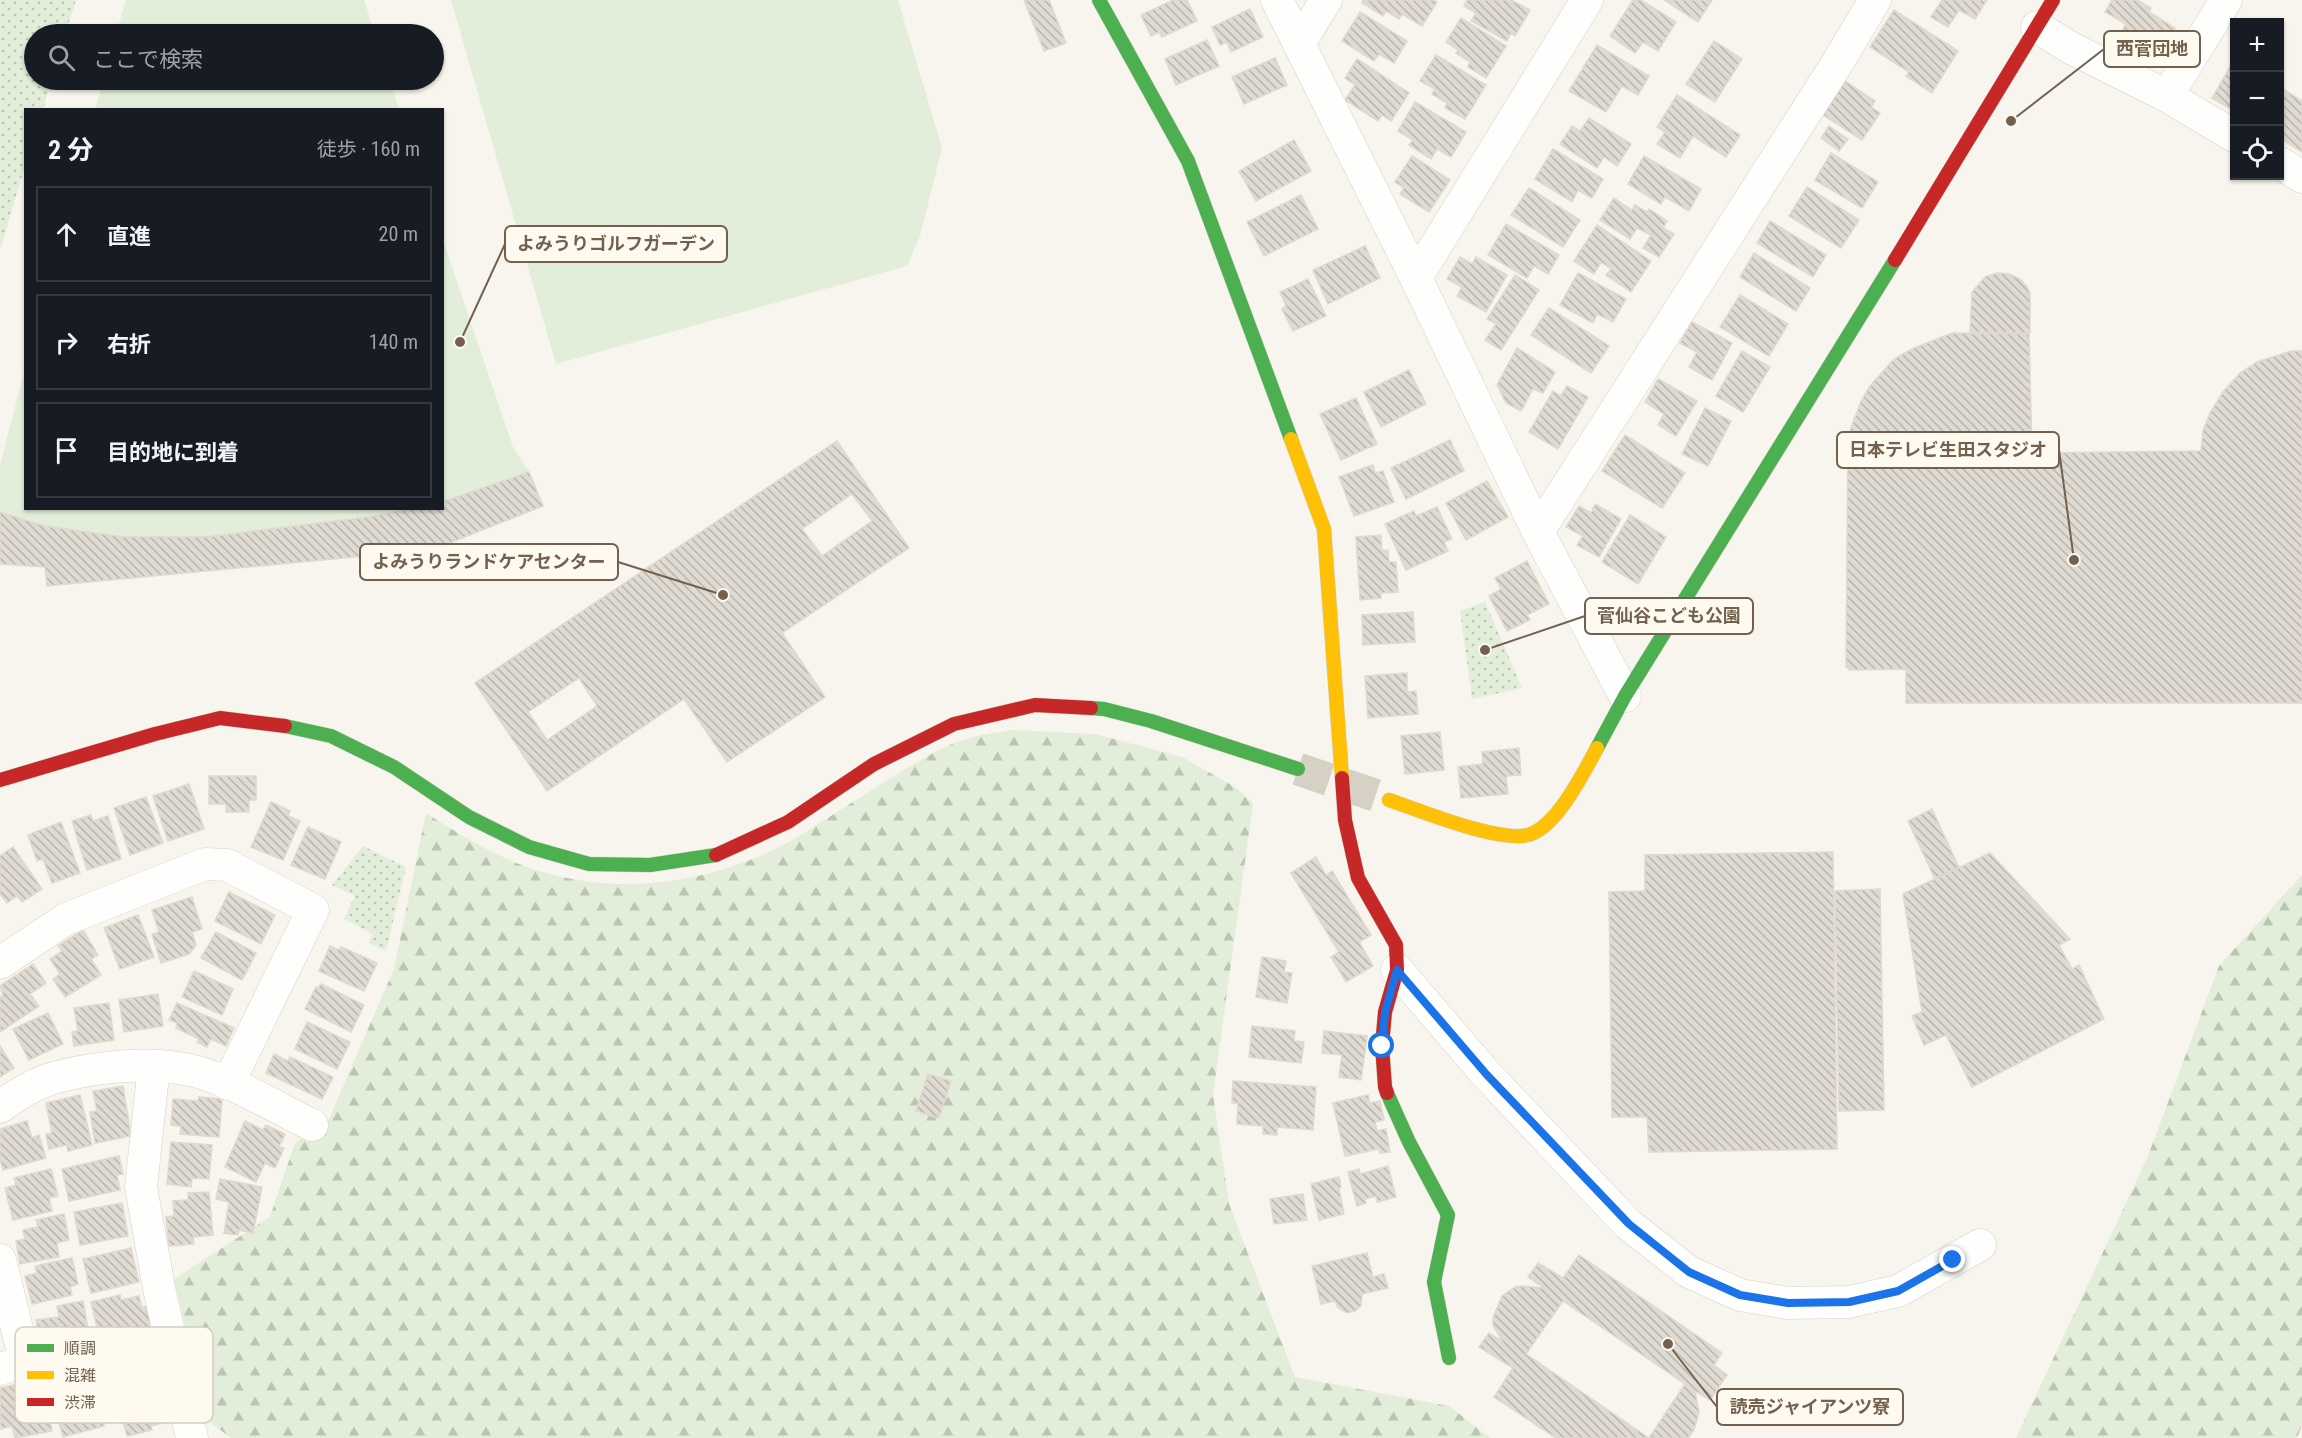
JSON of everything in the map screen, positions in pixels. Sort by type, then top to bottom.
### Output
[{"type":"street","points":[[1100,0],[1188,161],[1324,529],[1345,820],[1358,878],[1396,945],[1397,970],[1385,1012],[1382,1046],[1385,1088],[1409,1142],[1448,1215],[1434,1282],[1449,1358]]},
{"type":"street","points":[[1277,0],[1416,278],[1538,532],[1625,696]]},
{"type":"street","points":[[1299,44],[1326,0]]},
{"type":"street","points":[[1416,278],[1587,0]]},
{"type":"street","points":[[1538,532],[1839,62],[1875,0]]},
{"type":"street","points":[[1389,800],[1498,835],[1532,835],[1551,819],[1574,788],[1625,696],[1959,157],[2053,0]]},
{"type":"street","points":[[2167,96],[2226,0]]},
{"type":"street","points":[[2037,27],[2071,48],[2167,96],[2230,133]]},
{"type":"street","points":[[2284,166],[2302,177]]},
{"type":"street","points":[[0,780],[155,734],[220,718],[275,724],[331,736],[394,767],[469,817],[529,847],[589,864],[650,865],[716,855],[788,822],[874,764],[954,724],[1035,705],[1104,709],[1151,721],[1298,769]]},
{"type":"street","points":[[0,963],[66,919],[206,864],[227,865],[313,910],[228,1084]]},
{"type":"street","points":[[1397,970],[1487,1075],[1629,1224],[1689,1272],[1740,1295],[1788,1303],[1849,1302],[1898,1291],[1980,1245]]},
{"type":"street","points":[[154,1066],[141,1186],[168,1327]]},
{"type":"street","points":[[0,1107],[13,1097],[55,1077],[101,1070],[154,1066],[195,1071],[228,1084],[312,1125]]},
{"type":"street","points":[[0,1260],[17,1327]]},
{"type":"street","points":[[0,1370],[15,1365]]},
{"type":"street","points":[[189,1423],[192,1438]]},
{"type":"green space","points":[[0,0],[76,0],[68,24],[24,24],[24,90],[49,90],[43,108],[24,108],[24,169],[0,250]]},
{"type":"green space","points":[[126,0],[364,0],[372,24],[119,24]]},
{"type":"green space","points":[[451,0],[898,0],[942,148],[920,236],[907,266],[556,364]]},
{"type":"green space","points":[[101,90],[393,90],[399,108],[95,108]]},
{"type":"green space","points":[[444,243],[513,447],[529,472],[444,502]]},
{"type":"green space","points":[[24,373],[24,510],[408,510],[369,517],[206,537],[124,537],[44,526],[0,512],[0,465]]},
{"type":"green space","points":[[1485,602],[1522,688],[1472,699],[1460,611]]},
{"type":"green space","points":[[1010,730],[1095,734],[1182,757],[1235,787],[1253,803],[1213,1095],[1229,1204],[1295,1377],[1449,1406],[1490,1438],[231,1438],[211,1423],[213,1423],[213,1327],[185,1327],[174,1279],[270,1217],[295,1143],[329,1119],[394,969],[426,813],[489,850],[530,868],[599,883],[634,884],[669,881],[704,875],[737,865],[770,851],[801,835],[918,762],[959,741]]},
{"type":"green space","points":[[363,846],[406,867],[386,951],[369,943],[373,934],[344,919],[355,896],[332,885]]},
{"type":"green space","points":[[2302,875],[2302,1425],[2297,1438],[2016,1438],[2148,1156],[2219,966]]},
{"type":"building","points":[[1024,0],[1049,0],[1066,43],[1044,51]]},
{"type":"building","points":[[1173,0],[1187,0],[1197,21],[1162,37],[1159,32],[1151,36],[1141,15]]},
{"type":"building","points":[[1363,0],[1433,0],[1437,2],[1422,26],[1402,14],[1399,19],[1386,11],[1383,16],[1362,3]]},
{"type":"building","points":[[1467,0],[1511,0],[1530,10],[1515,36],[1511,33],[1507,41],[1471,21],[1476,13],[1464,6]]},
{"type":"building","points":[[1633,0],[1641,0],[1676,22],[1658,51],[1643,42],[1635,53],[1610,36]]},
{"type":"building","points":[[1664,0],[1712,0],[1698,22]]},
{"type":"building","points":[[1942,0],[1987,0],[1975,19],[1959,10],[1948,27],[1931,17]]},
{"type":"building","points":[[2112,0],[2137,0],[2151,8],[2149,12],[2175,28],[2157,58],[2119,36],[2126,24],[2105,12]]},
{"type":"building","points":[[1250,9],[1263,37],[1231,52],[1227,42],[1220,45],[1212,27]]},
{"type":"building","points":[[1894,10],[1958,51],[1932,93],[1906,76],[1909,72],[1870,47]]},
{"type":"building","points":[[1360,12],[1407,41],[1394,63],[1379,54],[1374,61],[1342,41]]},
{"type":"building","points":[[1461,18],[1506,46],[1486,78],[1468,67],[1470,62],[1456,53],[1458,50],[1446,42]]},
{"type":"building","points":[[1207,40],[1219,66],[1176,85],[1165,59]]},
{"type":"building","points":[[1714,41],[1742,59],[1715,102],[1686,84]]},
{"type":"building","points":[[1597,45],[1649,76],[1638,95],[1622,86],[1606,112],[1569,91]]},
{"type":"building","points":[[1436,55],[1486,85],[1465,119],[1445,108],[1447,103],[1432,94],[1435,89],[1420,81]]},
{"type":"building","points":[[1275,58],[1287,85],[1244,104],[1232,77]]},
{"type":"building","points":[[1357,59],[1409,93],[1391,121],[1382,115],[1378,121],[1345,100],[1355,85],[1345,78]]},
{"type":"building","points":[[2230,67],[2230,109],[2212,98]]},
{"type":"building","points":[[1845,81],[1875,101],[1871,107],[1880,113],[1862,140],[1823,115]]},
{"type":"building","points":[[2284,90],[2302,101],[2302,152],[2284,141]]},
{"type":"building","points":[[1677,95],[1740,135],[1726,157],[1693,136],[1680,158],[1657,144],[1665,132],[1657,127]]},
{"type":"building","points":[[1415,102],[1466,132],[1451,157],[1437,149],[1431,159],[1409,145],[1413,140],[1398,131]]},
{"type":"building","points":[[1589,118],[1631,144],[1617,166],[1604,157],[1597,168],[1560,144],[1572,126],[1580,131]]},
{"type":"building","points":[[1829,126],[1848,139],[1839,151],[1821,138]]},
{"type":"building","points":[[1294,140],[1311,171],[1256,201],[1239,171]]},
{"type":"building","points":[[1553,149],[1603,179],[1592,198],[1578,190],[1572,202],[1535,179]]},
{"type":"building","points":[[1831,153],[1878,182],[1862,208],[1815,180]]},
{"type":"building","points":[[1412,156],[1450,180],[1429,212],[1400,194],[1404,188],[1395,182]]},
{"type":"building","points":[[1644,156],[1701,189],[1689,211],[1665,197],[1661,204],[1628,184]]},
{"type":"building","points":[[1807,187],[1859,220],[1841,248],[1789,216]]},
{"type":"building","points":[[1529,188],[1580,220],[1563,247],[1511,215]]},
{"type":"building","points":[[1301,195],[1318,229],[1264,256],[1247,222]]},
{"type":"building","points":[[1614,198],[1632,210],[1635,205],[1647,212],[1649,209],[1667,221],[1663,228],[1674,234],[1659,257],[1643,248],[1651,235],[1637,228],[1630,239],[1600,220]]},
{"type":"building","points":[[1770,221],[1826,255],[1813,277],[1757,243]]},
{"type":"building","points":[[1506,224],[1559,255],[1548,274],[1534,266],[1527,278],[1488,255]]},
{"type":"building","points":[[1597,225],[1651,261],[1631,292],[1606,275],[1611,269],[1601,262],[1594,274],[1574,261]]},
{"type":"building","points":[[1365,246],[1380,278],[1328,304],[1313,270]]},
{"type":"building","points":[[1754,253],[1810,288],[1796,311],[1740,277]]},
{"type":"building","points":[[1460,257],[1472,264],[1476,257],[1507,275],[1486,312],[1457,296],[1462,287],[1447,279]]},
{"type":"building","points":[[1578,273],[1626,299],[1613,322],[1597,314],[1593,323],[1560,305]]},
{"type":"building","points":[[1997,273],[2009,274],[2020,279],[2027,287],[2030,293],[2030,333],[1970,332],[1972,292],[1985,277]]},
{"type":"building","points":[[1515,275],[1539,290],[1501,350],[1485,340],[1496,324],[1487,319]]},
{"type":"building","points":[[1308,279],[1326,316],[1293,331],[1282,309],[1286,306],[1280,292]]},
{"type":"building","points":[[1740,295],[1788,324],[1769,356],[1720,327]]},
{"type":"building","points":[[1549,308],[1609,346],[1591,373],[1531,335]]},
{"type":"building","points":[[1692,322],[1732,343],[1712,380],[1689,367],[1697,352],[1680,343]]},
{"type":"building","points":[[1952,333],[2029,334],[2032,453],[2201,451],[2203,431],[2210,413],[2223,392],[2240,373],[2257,362],[2291,351],[2302,351],[2302,703],[1906,703],[1906,669],[1850,670],[1846,667],[1848,436],[1861,401],[1870,386],[1894,359]]},
{"type":"building","points":[[1517,348],[1555,372],[1543,393],[1533,389],[1521,411],[1506,403],[1497,385]]},
{"type":"building","points":[[1742,351],[1770,367],[1743,412],[1716,396]]},
{"type":"building","points":[[1409,370],[1426,404],[1381,427],[1364,392]]},
{"type":"building","points":[[1658,379],[1697,401],[1676,436],[1658,425],[1664,414],[1645,402]]},
{"type":"building","points":[[1567,386],[1588,397],[1558,449],[1529,432],[1553,391],[1561,396]]},
{"type":"building","points":[[1356,398],[1377,444],[1341,460],[1320,414]]},
{"type":"building","points":[[1705,408],[1731,421],[1708,466],[1682,454]]},
{"type":"building","points":[[1625,435],[1685,473],[1662,508],[1602,471]]},
{"type":"building","points":[[1450,440],[1464,471],[1406,499],[1391,468]]},
{"type":"building","points":[[837,441],[909,548],[782,633],[825,697],[727,762],[684,699],[547,791],[475,683]],"holes":[[[852,494],[872,521],[822,556],[802,529]],[[579,678],[597,706],[547,740],[528,712]]]},
{"type":"building","points":[[1373,465],[1375,473],[1383,471],[1394,502],[1354,516],[1339,477]]},
{"type":"building","points":[[529,472],[543,506],[452,542],[453,551],[418,557],[417,551],[47,586],[45,567],[0,564],[0,512],[44,526],[124,537],[206,537],[369,517],[403,510],[444,510],[444,501]]},
{"type":"building","points":[[1487,481],[1508,517],[1466,540],[1446,503]]},
{"type":"building","points":[[1595,504],[1621,519],[1599,557],[1577,545],[1583,536],[1566,527],[1579,506],[1591,513]]},
{"type":"building","points":[[1437,507],[1452,539],[1444,542],[1448,551],[1406,570],[1385,524],[1414,511],[1416,516]]},
{"type":"building","points":[[1630,515],[1666,537],[1638,584],[1602,562]]},
{"type":"building","points":[[1381,535],[1382,551],[1388,550],[1389,562],[1396,562],[1398,592],[1381,593],[1381,598],[1360,600],[1356,537]]},
{"type":"building","points":[[1527,561],[1549,604],[1527,615],[1530,620],[1507,631],[1489,596],[1501,589],[1495,578]]},
{"type":"building","points":[[1413,612],[1415,642],[1363,645],[1362,615]]},
{"type":"building","points":[[1407,673],[1407,692],[1416,691],[1418,714],[1368,718],[1365,676]]},
{"type":"building","points":[[1440,732],[1444,770],[1405,774],[1401,736]]},
{"type":"building","points":[[1519,748],[1521,775],[1506,776],[1508,794],[1461,798],[1458,767],[1483,764],[1482,752]]},
{"type":"building","points":[[209,776],[256,776],[256,800],[249,800],[249,812],[226,812],[226,804],[209,804]]},
{"type":"building","points":[[189,784],[204,829],[168,841],[153,796]]},
{"type":"building","points":[[146,797],[163,843],[130,855],[114,808]]},
{"type":"building","points":[[271,802],[290,811],[288,816],[300,821],[283,860],[251,847]]},
{"type":"building","points":[[1932,809],[1959,868],[1935,879],[1908,821]]},
{"type":"building","points":[[91,815],[93,821],[108,816],[121,859],[87,870],[72,821]]},
{"type":"building","points":[[61,822],[80,873],[52,883],[43,859],[37,861],[28,835]]},
{"type":"building","points":[[308,827],[341,842],[325,879],[291,865]]},
{"type":"building","points":[[13,847],[42,889],[22,902],[17,896],[7,903],[0,894],[0,856]]},
{"type":"building","points":[[1833,852],[1837,1149],[1649,1152],[1647,1117],[1612,1117],[1609,892],[1645,891],[1645,855]]},
{"type":"building","points":[[1990,853],[2070,939],[2059,945],[2072,969],[2079,965],[2104,1019],[1972,1087],[1946,1035],[1924,1045],[1912,1016],[1922,1012],[1903,894]]},
{"type":"building","points":[[1316,857],[1326,875],[1332,871],[1371,935],[1359,942],[1373,966],[1346,982],[1331,957],[1339,952],[1291,873]]},
{"type":"building","points":[[1880,889],[1884,1110],[1839,1111],[1835,891]]},
{"type":"building","points":[[229,892],[275,915],[261,944],[215,921]]},
{"type":"building","points":[[192,897],[202,929],[192,932],[196,945],[189,954],[161,963],[152,934],[159,932],[152,910]]},
{"type":"building","points":[[138,915],[154,957],[120,969],[104,928]]},
{"type":"building","points":[[83,930],[98,955],[91,959],[101,975],[65,997],[53,979],[60,974],[50,959],[62,951],[58,946]]},
{"type":"building","points":[[216,932],[256,953],[242,980],[201,958]]},
{"type":"building","points":[[330,946],[339,950],[341,947],[377,963],[364,991],[319,971]]},
{"type":"building","points":[[1262,957],[1286,961],[1284,972],[1292,973],[1287,1003],[1256,997]]},
{"type":"building","points":[[33,964],[46,983],[30,994],[39,1006],[0,1032],[0,997],[3,995],[0,986]]},
{"type":"building","points":[[194,971],[233,989],[222,1015],[182,997]]},
{"type":"building","points":[[321,984],[364,1005],[351,1032],[305,1009],[316,987],[318,988]]},
{"type":"building","points":[[158,994],[163,1026],[124,1032],[119,1000]]},
{"type":"building","points":[[109,1003],[114,1040],[74,1046],[72,1032],[78,1031],[74,1008]]},
{"type":"building","points":[[177,1003],[234,1028],[226,1046],[211,1039],[207,1047],[197,1042],[199,1039],[176,1028],[177,1023],[169,1020]]},
{"type":"building","points":[[48,1013],[63,1044],[29,1060],[13,1029]]},
{"type":"building","points":[[307,1022],[350,1042],[337,1069],[295,1049]]},
{"type":"building","points":[[1252,1026],[1295,1031],[1294,1041],[1304,1042],[1301,1063],[1249,1057]]},
{"type":"building","points":[[1324,1031],[1367,1036],[1361,1080],[1339,1077],[1342,1055],[1322,1053]]},
{"type":"building","points":[[0,1046],[14,1068],[0,1077]]},
{"type":"building","points":[[274,1054],[288,1061],[290,1057],[333,1077],[322,1099],[266,1073]]},
{"type":"building","points":[[928,1074],[951,1081],[939,1118],[916,1111]]},
{"type":"building","points":[[1233,1081],[1316,1087],[1313,1130],[1277,1127],[1277,1135],[1263,1134],[1263,1126],[1237,1124],[1238,1103],[1232,1103]]},
{"type":"building","points":[[123,1086],[131,1136],[95,1143],[90,1112],[97,1111],[93,1091]]},
{"type":"building","points":[[80,1095],[92,1145],[68,1151],[67,1145],[49,1149],[46,1134],[52,1133],[46,1103]]},
{"type":"building","points":[[1368,1095],[1370,1103],[1380,1101],[1384,1120],[1375,1122],[1377,1131],[1386,1129],[1390,1152],[1380,1153],[1379,1149],[1345,1156],[1333,1103]]},
{"type":"building","points":[[199,1097],[222,1099],[219,1137],[180,1134],[181,1126],[171,1125],[173,1099],[198,1101]]},
{"type":"building","points":[[27,1121],[32,1138],[39,1135],[46,1158],[3,1170],[0,1159],[0,1129]]},
{"type":"building","points":[[245,1121],[263,1130],[266,1125],[285,1134],[279,1147],[284,1148],[275,1168],[265,1163],[256,1182],[225,1167]]},
{"type":"building","points":[[171,1142],[212,1145],[209,1179],[192,1178],[191,1187],[167,1184]]},
{"type":"building","points":[[119,1156],[123,1174],[117,1175],[120,1190],[69,1201],[62,1169]]},
{"type":"building","points":[[1388,1166],[1396,1197],[1377,1202],[1376,1196],[1365,1199],[1366,1203],[1357,1206],[1348,1172],[1359,1169],[1360,1174]]},
{"type":"building","points":[[51,1169],[58,1196],[49,1198],[52,1211],[13,1220],[5,1188],[16,1185],[14,1178]]},
{"type":"building","points":[[1339,1177],[1344,1214],[1319,1220],[1311,1184]]},
{"type":"building","points":[[220,1179],[262,1187],[253,1233],[239,1230],[238,1235],[224,1233],[229,1202],[216,1199]]},
{"type":"building","points":[[209,1192],[213,1235],[193,1237],[194,1244],[169,1246],[166,1217],[174,1216],[173,1201],[188,1200],[188,1193]]},
{"type":"building","points":[[1303,1194],[1307,1220],[1274,1224],[1270,1199]]},
{"type":"building","points":[[122,1203],[128,1236],[80,1245],[74,1212]]},
{"type":"building","points":[[64,1214],[69,1240],[57,1243],[59,1257],[20,1264],[16,1241],[25,1239],[23,1230],[38,1227],[36,1220]]},
{"type":"building","points":[[131,1248],[139,1282],[91,1293],[83,1259]]},
{"type":"building","points":[[1367,1253],[1373,1277],[1384,1274],[1388,1288],[1362,1294],[1361,1306],[1347,1313],[1338,1308],[1335,1301],[1321,1304],[1312,1266]]},
{"type":"building","points":[[1579,1255],[1722,1353],[1714,1365],[1727,1375],[1710,1400],[1695,1391],[1699,1412],[1694,1430],[1688,1438],[1649,1438],[1556,1438],[1494,1397],[1513,1368],[1479,1347],[1489,1333],[1502,1341],[1493,1325],[1493,1318],[1502,1296],[1515,1287],[1544,1288],[1528,1277],[1538,1263],[1563,1278]],"holes":[[[1563,1301],[1685,1384],[1649,1438],[1526,1354]]]},
{"type":"building","points":[[72,1258],[78,1284],[70,1287],[72,1295],[32,1304],[25,1276],[37,1273],[35,1266]]},
{"type":"building","points":[[120,1295],[121,1300],[139,1296],[142,1308],[146,1306],[152,1327],[97,1327],[91,1302]]},
{"type":"building","points":[[83,1301],[88,1327],[37,1327],[36,1320],[59,1317],[57,1306]]},
{"type":"building","points":[[15,1385],[15,1423],[50,1423],[52,1431],[15,1438],[12,1426],[1,1429],[0,1388]]},
{"type":"building","points":[[59,1423],[103,1423],[104,1426],[63,1437]]},
{"type":"building","points":[[123,1423],[162,1423],[151,1426],[152,1430],[127,1436]]},
{"type":"tunnel","points":[[1298,769],[1389,800]]},
{"type":"traffic: fast","points":[[1099,0],[1188,161],[1291,439]]},
{"type":"traffic: fast","points":[[1597,748],[1625,696],[1895,260]]},
{"type":"traffic: fast","points":[[1091,708],[1151,721],[1298,769]]},
{"type":"traffic: fast","points":[[285,726],[331,736],[394,767],[469,817],[529,847],[589,864],[650,865],[716,855]]},
{"type":"traffic: fast","points":[[1387,1093],[1409,1142],[1448,1215],[1434,1282],[1449,1358]]},
{"type":"traffic: slow","points":[[1291,439],[1324,529],[1342,778]]},
{"type":"traffic: slow","points":[[1389,800],[1482,831],[1501,835],[1531,834],[1551,820],[1560,809],[1578,783],[1597,748]]},
{"type":"traffic: jam","points":[[1895,260],[2053,0]]},
{"type":"traffic: jam","points":[[716,855],[788,822],[874,764],[954,724],[1035,705],[1091,708]]},
{"type":"traffic: jam","points":[[0,780],[155,734],[220,718],[285,726]]},
{"type":"traffic: jam","points":[[1342,778],[1345,820],[1358,878],[1396,945],[1397,970],[1385,1012],[1382,1046],[1387,1093]]},
{"type":"place","name":"西菅団地","points":[[2011,121]]},
{"type":"place","name":"よみうりゴルフガーデン","points":[[460,342]]},
{"type":"place","name":"日本テレビ生田スタジオ","points":[[2074,560]]},
{"type":"place","name":"よみうりランドケアセンター","points":[[723,595]]},
{"type":"place","name":"菅仙谷こども公園","points":[[1485,650]]},
{"type":"place","name":"読売ジャイアンツ寮","points":[[1668,1344]]},
{"type":"route","points":[[1382,1046],[1385,1012],[1397,970],[1487,1075],[1629,1224],[1689,1272],[1740,1295],[1788,1303],[1849,1302],[1898,1291],[1953,1260]]}]
